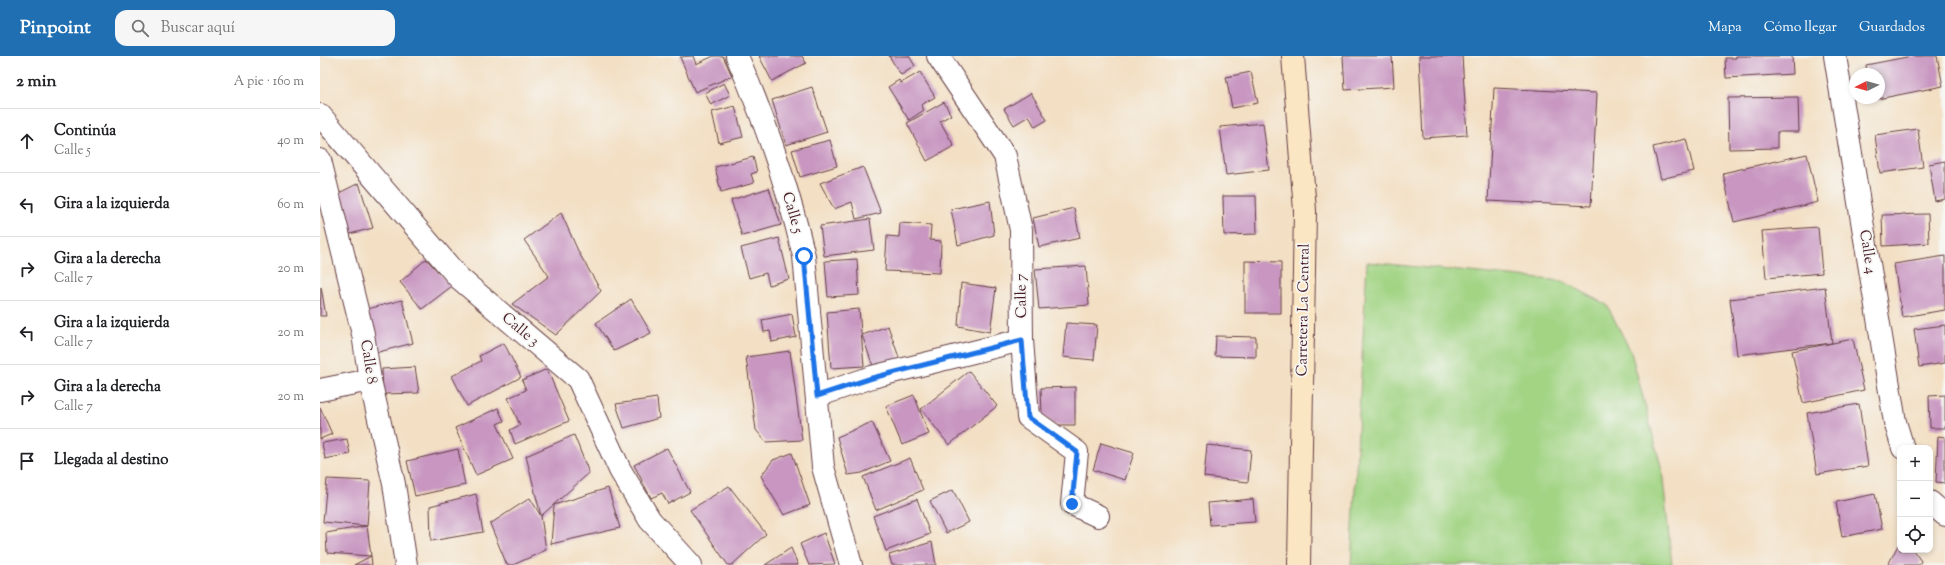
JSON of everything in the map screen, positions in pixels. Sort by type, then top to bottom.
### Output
[{"type":"street","name":"Calle 5","points":[[737,56],[752,91],[796,222],[804,256],[823,467],[851,565]]},
{"type":"street","name":"Calle 7","points":[[938,56],[1005,156],[1021,230],[1022,340],[1028,417],[1077,452],[1072,504],[1098,516]]},
{"type":"street","name":"Carretera La Central","points":[[1293,56],[1305,211],[1299,565]]},
{"type":"street","name":"Calle 4","points":[[1835,56],[1895,422],[1902,445]]},
{"type":"street","name":"Calle 3","points":[[320,114],[459,278],[578,379],[620,470],[650,520],[691,565]]},
{"type":"street","name":"Calle 8","points":[[320,160],[363,334],[370,380],[394,484],[406,565]]},
{"type":"street","points":[[817,396],[872,378],[1022,340]]},
{"type":"street","points":[[320,390],[370,380]]},
{"type":"street","points":[[1933,505],[1945,515]]},
{"type":"green space","points":[[1367,262],[1562,281],[1607,305],[1631,352],[1662,470],[1672,565],[1351,565]]},
{"type":"building","points":[[693,56],[696,64],[714,56],[723,56],[732,76],[695,92],[680,57]]},
{"type":"building","points":[[759,56],[802,56],[806,63],[772,81]]},
{"type":"building","points":[[889,56],[909,56],[915,66],[901,75]]},
{"type":"building","points":[[1343,56],[1392,56],[1394,87],[1345,90]]},
{"type":"building","points":[[1419,56],[1462,56],[1467,135],[1423,138]]},
{"type":"building","points":[[1736,56],[1792,56],[1793,74],[1726,78],[1725,58],[1736,58]]},
{"type":"building","points":[[1912,56],[1937,56],[1943,86],[1885,98],[1885,68],[1866,68],[1866,65]]},
{"type":"building","points":[[920,72],[935,97],[921,105],[924,110],[909,120],[888,87],[899,80],[901,83]]},
{"type":"building","points":[[1251,72],[1258,103],[1232,108],[1226,77]]},
{"type":"building","points":[[724,83],[730,95],[711,105],[705,93]]},
{"type":"building","points":[[812,87],[827,132],[786,145],[772,100]]},
{"type":"building","points":[[1494,88],[1597,93],[1591,206],[1488,201]]},
{"type":"building","points":[[1031,93],[1047,120],[1035,127],[1029,116],[1014,125],[1004,109]]},
{"type":"building","points":[[1798,97],[1799,132],[1777,132],[1777,148],[1729,149],[1728,98]]},
{"type":"building","points":[[944,102],[951,115],[940,121],[954,146],[927,161],[907,123]]},
{"type":"building","points":[[735,106],[743,137],[719,143],[712,112]]},
{"type":"building","points":[[1263,123],[1269,170],[1226,175],[1220,127]]},
{"type":"building","points":[[1918,129],[1923,167],[1880,173],[1875,135]]},
{"type":"building","points":[[1686,139],[1694,171],[1661,179],[1653,147]]},
{"type":"building","points":[[830,140],[837,166],[800,177],[792,150]]},
{"type":"building","points":[[1807,154],[1818,202],[1734,222],[1723,173]]},
{"type":"building","points":[[753,157],[757,172],[751,174],[754,183],[721,192],[715,167]]},
{"type":"building","points":[[1945,161],[1945,199],[1935,201],[1929,164]]},
{"type":"building","points":[[863,167],[881,213],[856,219],[852,202],[834,209],[820,183]]},
{"type":"building","points":[[359,183],[373,228],[346,235],[335,195]]},
{"type":"building","points":[[769,188],[781,225],[742,236],[731,200]]},
{"type":"building","points":[[1223,196],[1256,196],[1257,234],[1224,235]]},
{"type":"building","points":[[990,201],[994,235],[958,245],[951,209]]},
{"type":"building","points":[[1074,208],[1080,238],[1039,247],[1033,218]]},
{"type":"building","points":[[561,213],[579,253],[601,291],[556,335],[512,304],[549,276],[524,240]]},
{"type":"building","points":[[1928,214],[1929,243],[1883,246],[1882,215]]},
{"type":"building","points":[[870,219],[874,250],[824,256],[820,226]]},
{"type":"building","points":[[900,223],[931,225],[930,240],[941,241],[940,273],[885,271],[887,236],[899,237]]},
{"type":"building","points":[[1818,227],[1822,273],[1766,278],[1762,231]]},
{"type":"building","points":[[779,238],[789,279],[769,285],[766,273],[749,278],[741,248]]},
{"type":"building","points":[[1945,256],[1945,310],[1902,317],[1894,264]]},
{"type":"building","points":[[426,259],[452,286],[422,309],[400,282]]},
{"type":"building","points":[[857,259],[859,295],[828,297],[825,261]]},
{"type":"building","points":[[1245,261],[1281,262],[1281,313],[1245,313]]},
{"type":"building","points":[[1086,266],[1089,305],[1039,309],[1035,269]]},
{"type":"building","points":[[961,283],[996,288],[990,332],[958,326]]},
{"type":"building","points":[[321,287],[326,316],[320,316]]},
{"type":"building","points":[[1825,287],[1832,343],[1737,355],[1730,299]]},
{"type":"building","points":[[631,299],[651,333],[614,351],[596,323]]},
{"type":"building","points":[[402,300],[413,343],[375,353],[364,310]]},
{"type":"building","points":[[859,309],[864,366],[831,368],[827,312]]},
{"type":"building","points":[[792,314],[796,337],[772,342],[770,331],[764,332],[762,320]]},
{"type":"building","points":[[1066,323],[1097,325],[1094,360],[1063,357]]},
{"type":"building","points":[[1945,325],[1945,363],[1919,367],[1914,329]]},
{"type":"building","points":[[888,326],[901,363],[875,372],[862,335]]},
{"type":"building","points":[[1216,336],[1256,337],[1256,357],[1215,356]]},
{"type":"building","points":[[1853,339],[1864,390],[1803,403],[1792,351]]},
{"type":"building","points":[[504,343],[521,377],[467,406],[452,376],[481,361],[479,356]]},
{"type":"building","points":[[790,351],[802,440],[766,442],[756,430],[746,357]]},
{"type":"building","points":[[415,367],[419,393],[383,394],[382,369]]},
{"type":"building","points":[[547,369],[569,421],[515,444],[510,430],[520,425],[508,398],[526,390],[522,380]]},
{"type":"building","points":[[969,371],[997,406],[949,445],[921,409]]},
{"type":"building","points":[[1075,387],[1075,425],[1055,425],[1042,415],[1041,388]]},
{"type":"building","points":[[914,395],[929,434],[902,445],[886,406]]},
{"type":"building","points":[[1945,395],[1945,428],[1930,428],[1929,396]]},
{"type":"building","points":[[657,398],[659,418],[624,428],[616,404]]},
{"type":"building","points":[[1859,404],[1868,466],[1817,474],[1807,413]]},
{"type":"building","points":[[320,407],[332,434],[320,439]]},
{"type":"building","points":[[498,408],[504,421],[497,424],[513,459],[476,475],[455,428]]},
{"type":"building","points":[[872,422],[890,461],[862,473],[848,475],[837,437]]},
{"type":"building","points":[[574,435],[589,473],[541,516],[526,456]]},
{"type":"building","points":[[1938,436],[1945,437],[1945,483],[1936,482]]},
{"type":"building","points":[[347,439],[350,454],[325,459],[322,443]]},
{"type":"building","points":[[1101,443],[1134,453],[1125,480],[1093,470]]},
{"type":"building","points":[[1207,445],[1251,450],[1248,482],[1204,477]]},
{"type":"building","points":[[667,448],[690,492],[668,504],[662,493],[651,498],[634,465]]},
{"type":"building","points":[[458,449],[465,485],[415,496],[407,461]]},
{"type":"building","points":[[792,453],[810,505],[784,515],[761,476],[773,460]]},
{"type":"building","points":[[910,458],[923,490],[876,510],[863,477]]},
{"type":"building","points":[[327,479],[370,481],[367,526],[323,522]]},
{"type":"building","points":[[729,486],[766,534],[732,565],[728,565],[690,510]]},
{"type":"building","points":[[608,488],[620,528],[551,544],[554,505]]},
{"type":"building","points":[[953,490],[969,522],[946,533],[930,501]]},
{"type":"building","points":[[476,494],[483,532],[431,541],[430,506]]},
{"type":"building","points":[[1875,494],[1882,529],[1842,537],[1836,502]]},
{"type":"building","points":[[530,498],[541,516],[546,550],[513,565],[507,565],[490,524]]},
{"type":"building","points":[[917,499],[930,534],[886,551],[873,516]]},
{"type":"building","points":[[1253,499],[1255,522],[1210,525],[1208,503]]},
{"type":"building","points":[[367,526],[371,556],[327,553],[326,533]]},
{"type":"building","points":[[824,533],[835,564],[809,565],[800,544]]},
{"type":"building","points":[[932,542],[936,565],[892,565],[889,555]]},
{"type":"building","points":[[1897,547],[1897,553],[1915,553],[1921,561],[1919,565],[1888,565]]},
{"type":"building","points":[[791,548],[798,565],[765,565]]},
{"type":"building","points":[[371,556],[372,565],[354,565]]},
{"type":"route","points":[[804,256],[817,396],[872,378],[1022,340],[1028,417],[1077,452],[1072,504]]}]
